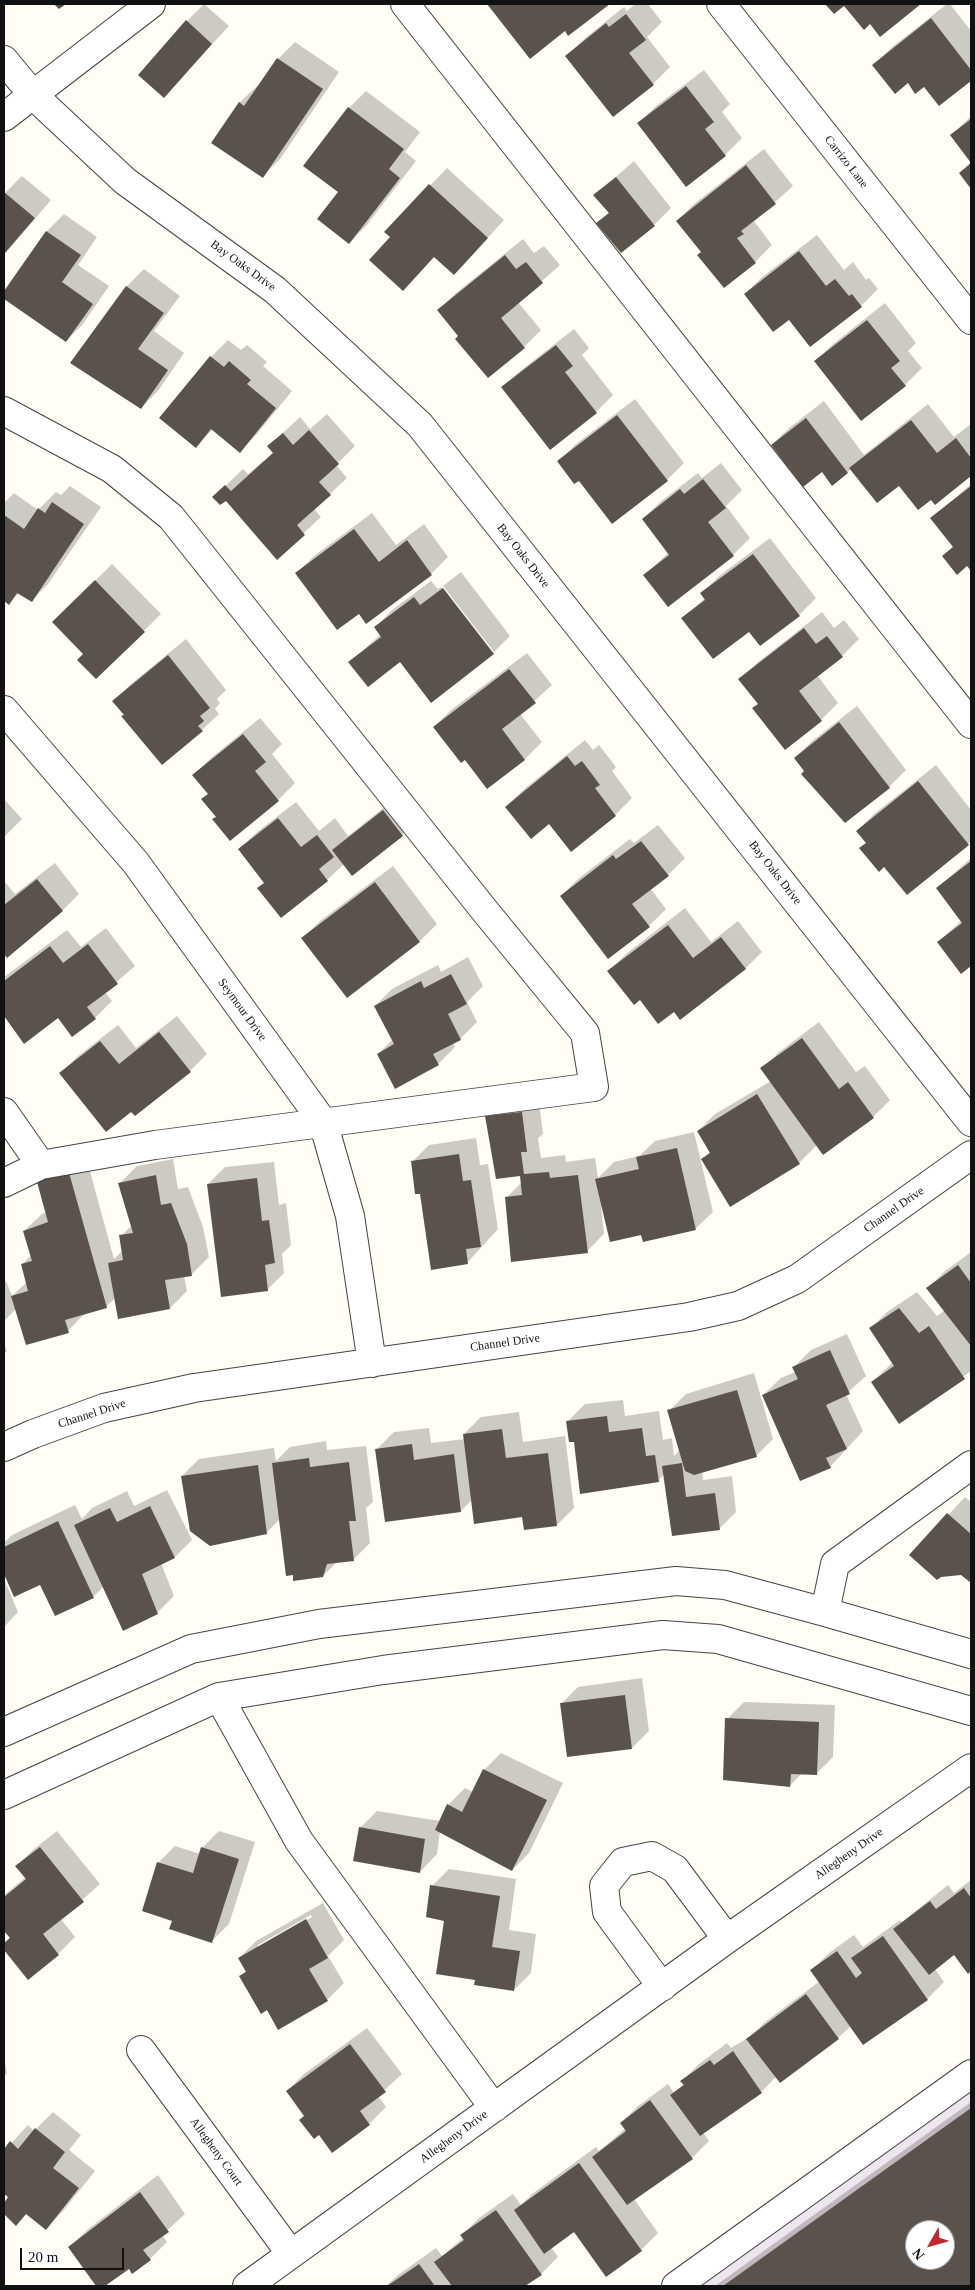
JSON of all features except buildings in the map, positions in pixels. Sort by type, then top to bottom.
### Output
[{"type":"street","points":[[4,117],[151,4]]},
{"type":"street","points":[[405,4],[971,724]]},
{"type":"street","name":"Carrizo Lane","points":[[721,4],[971,320]]},
{"type":"street","name":"Bay Oaks Drive","points":[[4,60],[33,95],[124,181],[275,290],[420,425],[971,1122]]},
{"type":"street","points":[[4,411],[112,469],[171,517],[485,911],[585,1033],[594,1087],[155,1145],[41,1166],[4,1183]]},
{"type":"street","name":"Seymour Drive","points":[[4,710],[136,863],[323,1122],[350,1216],[372,1363]]},
{"type":"street","points":[[4,1112],[41,1166]]},
{"type":"street","name":"Channel Drive","points":[[4,1448],[33,1434],[104,1408],[194,1388],[679,1318],[738,1306],[797,1279],[971,1155]]},
{"type":"street","points":[[825,1612],[835,1564],[971,1464]]},
{"type":"street","points":[[4,1732],[191,1649],[319,1624],[676,1581],[725,1585],[971,1654]]},
{"type":"street","points":[[4,1795],[219,1697],[384,1670],[492,1658],[663,1635],[718,1639],[971,1710]]},
{"type":"street","points":[[219,1697],[299,1840],[494,2108]]},
{"type":"street","name":"Allegheny Drive","points":[[247,2286],[727,1940],[971,1768]]},
{"type":"street","points":[[662,1987],[607,1912],[604,1886],[623,1862],[652,1856],[675,1869],[727,1940]]},
{"type":"street","name":"Allegheny Court","points":[[141,2050],[291,2254]]},
{"type":"street","points":[[676,2286],[971,2074]]},
{"type":"shaded area","points":[[971,2092],[971,2286],[701,2286]]}]
